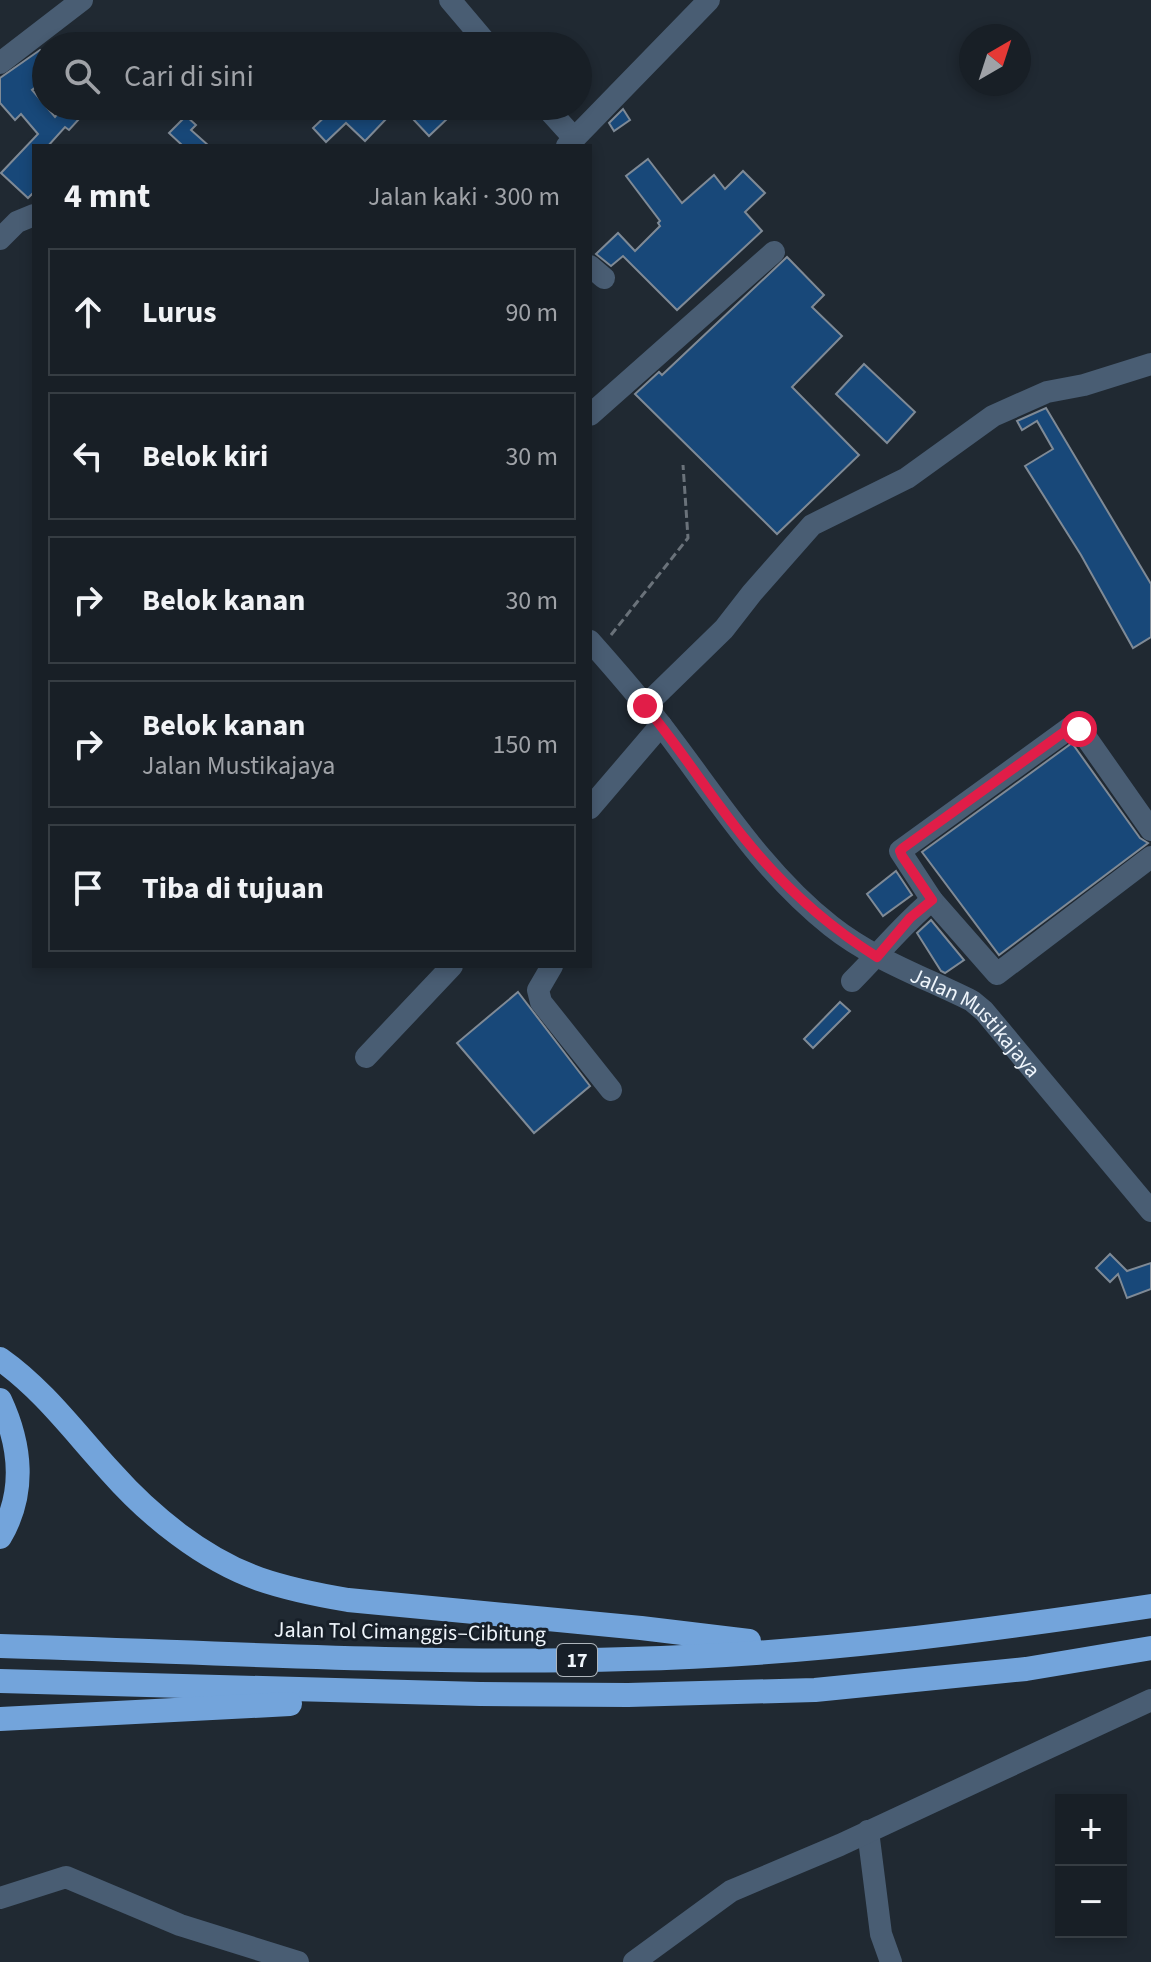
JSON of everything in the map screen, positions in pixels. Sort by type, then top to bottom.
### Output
[{"type":"highway","points":[[0,1359],[47,1399],[113,1475],[146,1506],[221,1562],[257,1578],[303,1592],[348,1600],[641,1628],[811,1649]]},
{"type":"highway","points":[[0,1400],[11,1424],[19,1461],[18,1489],[0,1537]]},
{"type":"highway","name":"Jalan Tol Cimanggis–Cibitung","points":[[0,1646],[475,1660],[629,1659],[811,1649],[1015,1626],[1151,1606]]},
{"type":"highway","name":"17","points":[[0,1681],[480,1694],[628,1695],[815,1690],[1026,1669],[1151,1648]]},
{"type":"highway","points":[[0,1719],[480,1694]]},
{"type":"street","points":[[40,32],[82,0]]},
{"type":"street","points":[[450,0],[477,32]]},
{"type":"street","points":[[555,120],[571,142],[709,0]]},
{"type":"street","points":[[0,63],[32,38]]},
{"type":"street","points":[[0,239],[17,222],[32,216]]},
{"type":"street","points":[[592,413],[774,252]]},
{"type":"street","points":[[645,706],[724,629],[812,525],[907,478],[993,416],[1047,392],[1084,385],[1151,364]]},
{"type":"street","name":"Jalan Mustikajaya","points":[[592,643],[661,725],[745,839],[793,893],[830,926],[877,957],[972,1001],[984,1011],[1151,1211]]},
{"type":"street","points":[[592,806],[661,725]]},
{"type":"street","points":[[1151,830],[1083,733],[1071,727],[900,851],[932,900],[997,974],[1151,857]]},
{"type":"street","points":[[852,981],[910,918],[932,900]]},
{"type":"street","points":[[366,1057],[450,968]]},
{"type":"street","points":[[551,968],[538,990],[541,1002],[611,1090]]},
{"type":"street","points":[[634,1962],[731,1891],[1151,1700]]},
{"type":"street","points":[[868,1831],[881,1934],[891,1962]]},
{"type":"street","points":[[0,1898],[66,1877],[180,1925],[298,1962]]},
{"type":"path","points":[[616,628],[688,538],[683,465]]},
{"type":"building","points":[[32,56],[32,120],[78,120],[69,130],[65,127],[50,144],[32,144],[32,194],[28,198],[1,173],[38,134],[21,114],[15,120],[0,103],[0,78]]},
{"type":"building","points":[[623,109],[630,120],[614,131],[609,123]]},
{"type":"building","points":[[182,120],[190,120],[196,125],[191,130],[207,144],[181,144],[169,133]]},
{"type":"building","points":[[321,120],[385,120],[365,141],[346,123],[326,142],[313,128]]},
{"type":"building","points":[[414,120],[446,120],[429,136]]},
{"type":"building","points":[[648,159],[682,203],[714,175],[725,189],[743,171],[765,193],[745,212],[762,231],[677,310],[623,256],[611,266],[596,254],[618,233],[635,251],[660,226],[660,221],[626,176]]},
{"type":"building","points":[[787,257],[824,295],[812,307],[842,336],[792,387],[859,455],[777,534],[635,394],[659,372],[662,375]]},
{"type":"building","points":[[864,364],[915,412],[887,443],[836,394]]},
{"type":"building","points":[[1046,408],[1151,584],[1151,637],[1133,648],[1081,555],[1025,466],[1053,449],[1037,421],[1022,430],[1017,421]]},
{"type":"building","points":[[1072,743],[1140,838],[1148,843],[999,955],[922,852]]},
{"type":"building","points":[[896,871],[912,895],[883,916],[867,894]]},
{"type":"building","points":[[931,920],[964,960],[945,973],[917,933]]},
{"type":"building","points":[[518,992],[590,1086],[534,1133],[457,1043]]},
{"type":"building","points":[[840,1002],[850,1011],[813,1048],[804,1039]]},
{"type":"building","points":[[1110,1254],[1127,1271],[1151,1263],[1151,1289],[1127,1298],[1118,1274],[1110,1282],[1096,1268]]},
{"type":"route","points":[[645,706],[745,839],[793,893],[830,926],[877,957],[910,918],[932,900],[900,851],[1071,727],[1079,729]]}]
